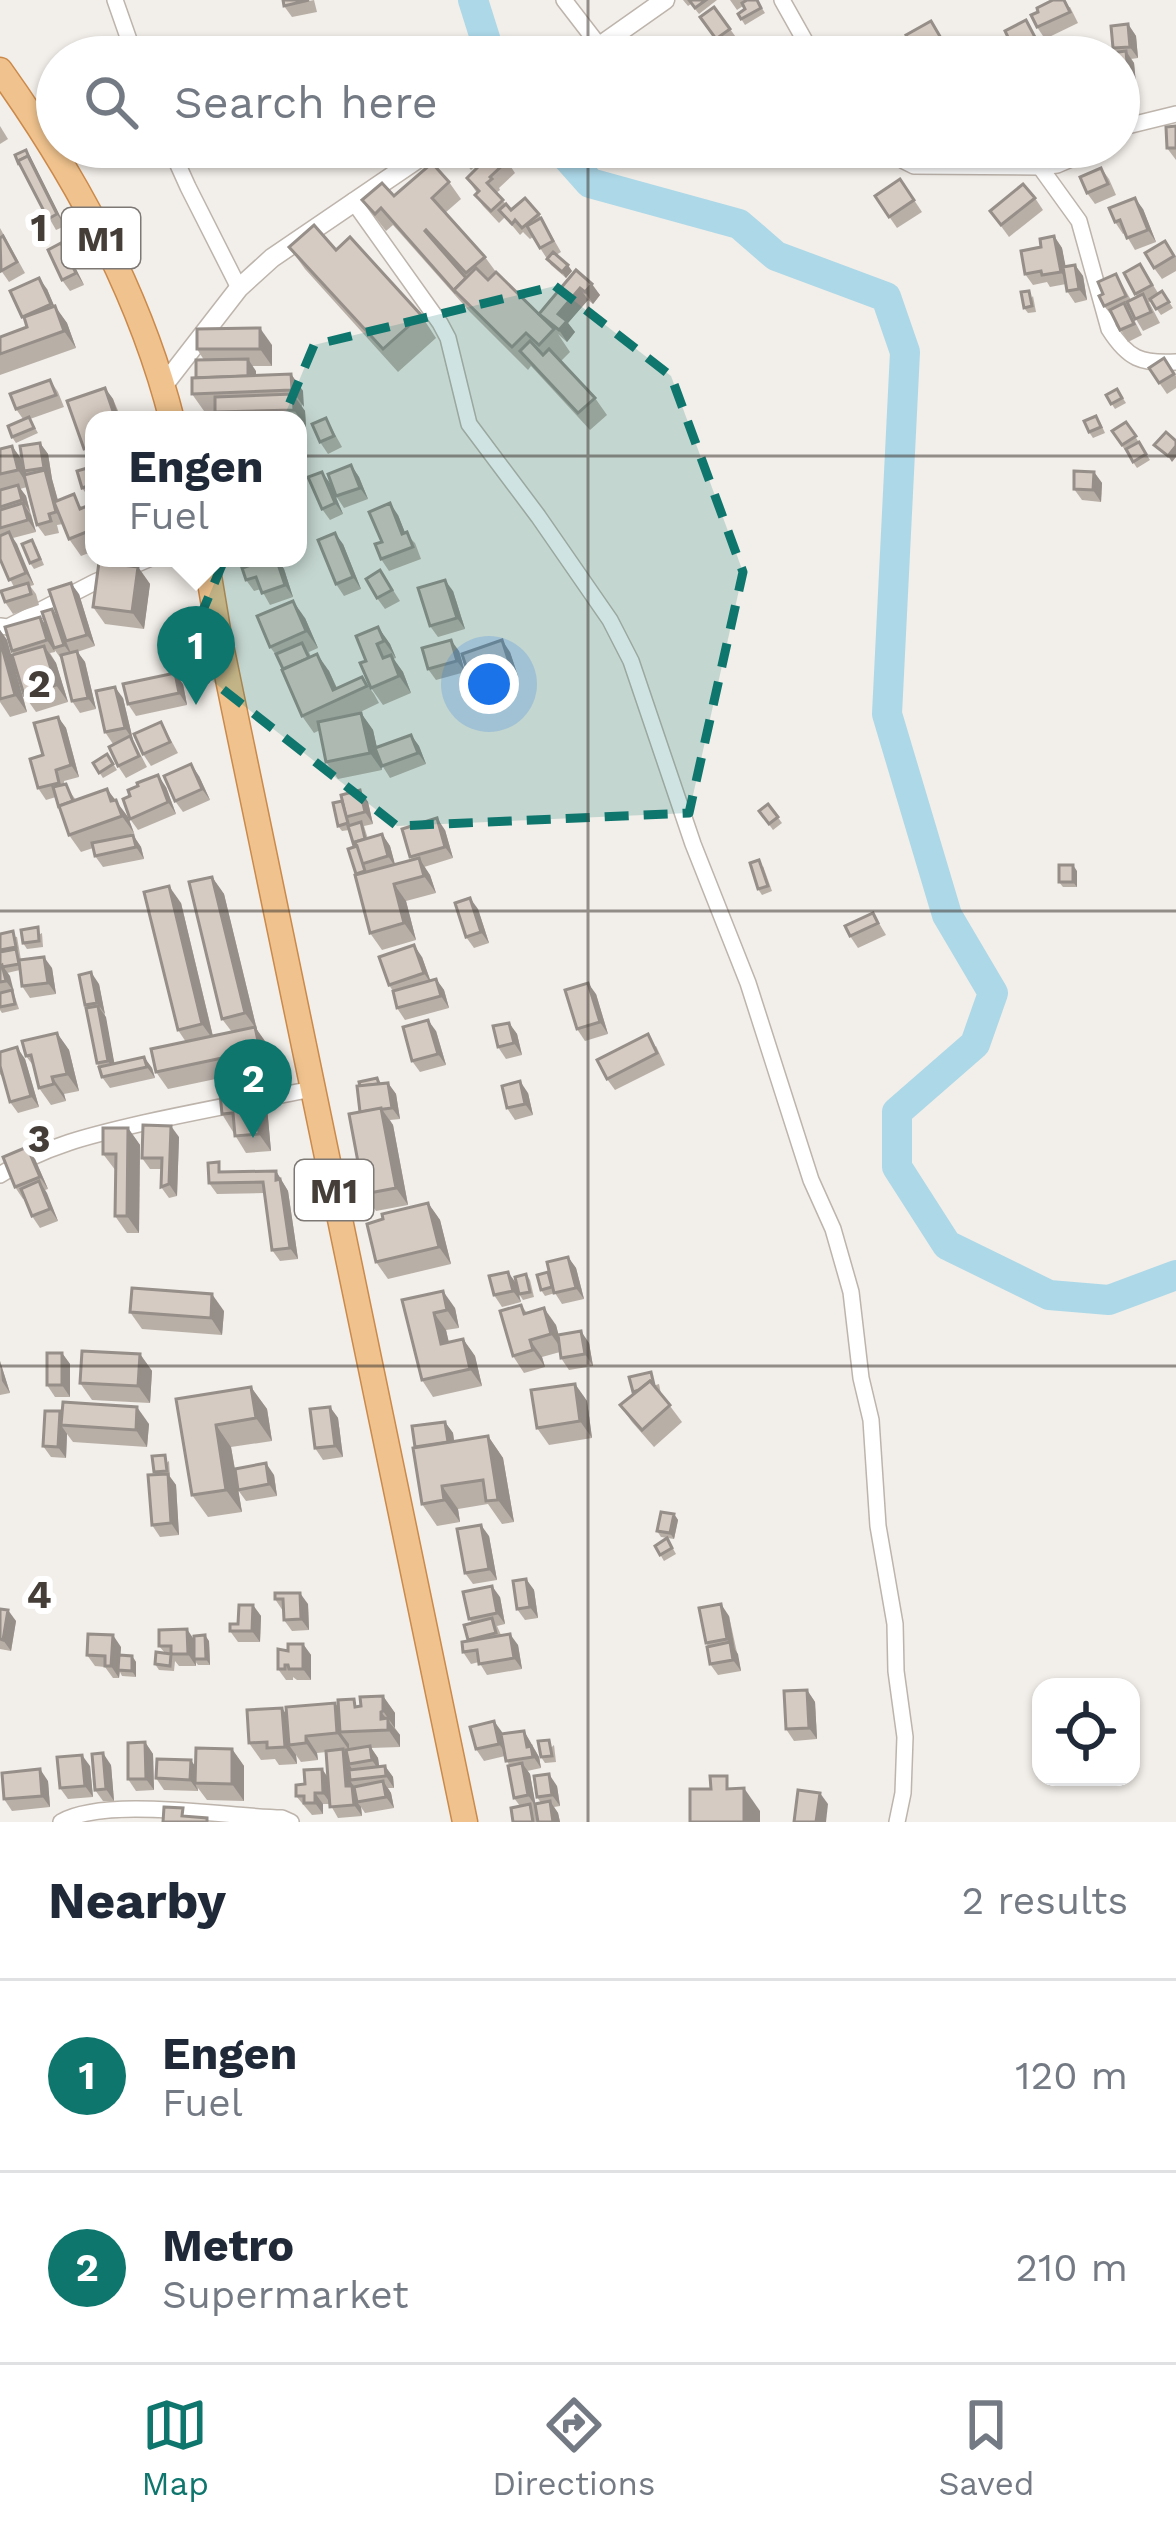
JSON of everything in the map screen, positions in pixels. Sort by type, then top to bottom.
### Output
[{"type":"highway","name":"M1","points":[[0,70],[36,122]]},
{"type":"highway","name":"M1","points":[[66,168],[136,313],[170,411]]},
{"type":"highway","name":"M1","points":[[208,567],[465,1822]]},
{"type":"street","points":[[115,0],[128,36]]},
{"type":"street","points":[[564,0],[584,36]]},
{"type":"street","points":[[615,36],[665,0]]},
{"type":"street","points":[[782,0],[802,36]]},
{"type":"street","points":[[1140,123],[1176,114]]},
{"type":"street","points":[[179,168],[239,288]]},
{"type":"street","points":[[163,386],[239,288],[272,258],[403,168]]},
{"type":"street","points":[[1041,168],[1079,221],[1109,329],[1118,342],[1131,357],[1154,364],[1176,362]]},
{"type":"street","points":[[352,201],[448,338],[469,424],[610,620],[632,661],[693,844],[748,982],[811,1180],[832,1228],[850,1292],[861,1378],[872,1420],[878,1526],[895,1624],[905,1737],[897,1822]]},
{"type":"street","points":[[0,626],[8,627],[130,567]]},
{"type":"street","points":[[0,1175],[52,1148],[89,1136],[312,1089]]},
{"type":"street","points":[[61,1822],[95,1811],[196,1811],[291,1822]]},
{"type":"highlighted area","points":[[555,286],[671,376],[743,572],[689,813],[397,826],[183,658],[314,345]]},
{"type":"building","points":[[747,0],[757,0],[761,8],[741,19],[738,14]]},
{"type":"building","points":[[1053,0],[1064,0],[1070,12],[1037,27],[1031,15]]},
{"type":"building","points":[[714,7],[730,29],[714,36],[700,17]]},
{"type":"building","points":[[1026,20],[1034,36],[1007,36],[1005,31]]},
{"type":"building","points":[[931,21],[940,36],[907,36]]},
{"type":"building","points":[[1128,24],[1129,36],[1112,36],[1111,26]]},
{"type":"building","points":[[1176,126],[1176,148],[1167,148],[1166,127]]},
{"type":"building","points":[[28,156],[57,214],[48,219],[18,161]]},
{"type":"building","points":[[426,168],[436,168],[449,182],[432,198],[485,257],[466,273],[425,231],[466,278],[456,293],[381,208],[375,214],[362,200],[382,183],[394,196]]},
{"type":"building","points":[[477,168],[500,168],[487,183],[503,200],[491,211],[467,178]]},
{"type":"building","points":[[1101,168],[1108,184],[1087,193],[1080,177]]},
{"type":"building","points":[[900,179],[914,200],[889,217],[875,196]]},
{"type":"building","points":[[1023,184],[1035,198],[1001,225],[990,211]]},
{"type":"building","points":[[525,198],[539,214],[522,228],[499,210],[506,204],[511,210]]},
{"type":"building","points":[[1135,198],[1148,230],[1127,238],[1109,208]]},
{"type":"building","points":[[541,218],[553,241],[540,248],[527,226]]},
{"type":"building","points":[[314,225],[336,250],[350,237],[421,315],[383,349],[289,247]]},
{"type":"building","points":[[3,236],[17,262],[1,271],[0,238]]},
{"type":"building","points":[[1054,236],[1061,272],[1025,274],[1021,251],[1041,247],[1040,239]]},
{"type":"building","points":[[1165,241],[1174,256],[1154,268],[1145,253]]},
{"type":"building","points":[[61,243],[76,273],[62,280],[48,250]]},
{"type":"building","points":[[553,252],[568,265],[562,272],[547,259]]},
{"type":"building","points":[[1140,264],[1152,285],[1135,294],[1124,273]]},
{"type":"building","points":[[1075,265],[1079,289],[1067,291],[1063,267]]},
{"type":"building","points":[[476,268],[488,280],[496,272],[554,329],[539,345],[526,333],[512,347],[454,290]]},
{"type":"building","points":[[576,270],[592,284],[585,292],[580,288],[558,314],[567,321],[559,330],[539,314]]},
{"type":"building","points":[[1116,274],[1126,296],[1104,306],[1098,282]]},
{"type":"building","points":[[39,278],[51,304],[22,317],[10,291]]},
{"type":"building","points":[[1029,291],[1032,306],[1024,308],[1021,292]]},
{"type":"building","points":[[1162,291],[1169,302],[1156,309],[1150,299]]},
{"type":"building","points":[[1143,294],[1151,312],[1135,319],[1127,302]]},
{"type":"building","points":[[1124,303],[1134,324],[1120,330],[1110,310]]},
{"type":"building","points":[[55,306],[64,331],[0,354],[0,337],[27,327],[24,317]]},
{"type":"building","points":[[260,328],[260,349],[197,349],[197,329]]},
{"type":"building","points":[[530,341],[543,355],[549,349],[595,398],[578,413],[520,351]]},
{"type":"building","points":[[1164,358],[1174,374],[1159,383],[1149,368]]},
{"type":"building","points":[[248,359],[248,376],[196,378],[196,360]]},
{"type":"building","points":[[291,374],[292,390],[192,394],[192,378]]},
{"type":"building","points":[[50,380],[56,395],[16,409],[10,394]]},
{"type":"building","points":[[105,388],[113,411],[85,411],[85,449],[84,449],[67,401]]},
{"type":"building","points":[[1117,389],[1122,398],[1111,404],[1106,395]]},
{"type":"building","points":[[293,394],[294,410],[215,411],[215,397]]},
{"type":"building","points":[[1096,416],[1101,427],[1089,432],[1084,421]]},
{"type":"building","points":[[29,417],[34,428],[12,437],[8,426]]},
{"type":"building","points":[[326,418],[334,436],[320,442],[312,424]]},
{"type":"building","points":[[1126,422],[1136,436],[1122,445],[1112,431]]},
{"type":"building","points":[[1166,432],[1176,441],[1168,456],[1154,445]]},
{"type":"building","points":[[1139,442],[1146,454],[1133,462],[1126,449]]},
{"type":"building","points":[[40,443],[44,468],[24,471],[20,446]]},
{"type":"building","points":[[12,446],[18,470],[0,474],[0,449]]},
{"type":"building","points":[[351,465],[360,488],[336,496],[328,474]]},
{"type":"building","points":[[85,469],[85,487],[82,488],[77,471]]},
{"type":"building","points":[[45,470],[56,512],[49,514],[51,521],[37,525],[24,475]]},
{"type":"building","points":[[1074,471],[1094,472],[1093,490],[1074,489]]},
{"type":"building","points":[[322,472],[335,503],[322,509],[308,477]]},
{"type":"building","points":[[18,485],[22,500],[0,507],[0,490]]},
{"type":"building","points":[[74,494],[80,509],[85,507],[85,533],[69,539],[54,502]]},
{"type":"building","points":[[23,503],[28,520],[0,528],[0,510]]},
{"type":"building","points":[[390,503],[402,534],[407,532],[413,547],[381,559],[375,544],[382,542],[369,512]]},
{"type":"building","points":[[9,532],[26,573],[9,580],[0,559],[0,536]]},
{"type":"building","points":[[335,533],[353,577],[336,584],[318,540]]},
{"type":"building","points":[[32,540],[40,559],[30,563],[22,544]]},
{"type":"building","points":[[98,567],[138,567],[132,612],[93,607]]},
{"type":"building","points":[[279,567],[285,585],[262,593],[256,577],[246,580],[242,568]]},
{"type":"building","points":[[380,570],[392,590],[377,598],[366,579]]},
{"type":"building","points":[[445,580],[457,618],[430,626],[418,588]]},
{"type":"building","points":[[28,583],[31,594],[5,602],[1,591]]},
{"type":"building","points":[[71,583],[87,635],[66,641],[49,590]]},
{"type":"building","points":[[293,601],[306,631],[270,647],[257,616]]},
{"type":"building","points":[[52,609],[64,645],[54,648],[42,612]]},
{"type":"building","points":[[40,617],[47,640],[12,651],[5,627]]},
{"type":"building","points":[[378,627],[384,641],[377,644],[383,658],[391,655],[399,676],[371,688],[360,663],[366,661],[356,636]]},
{"type":"building","points":[[0,640],[15,695],[0,699]]},
{"type":"building","points":[[451,640],[457,661],[428,669],[422,648]]},
{"type":"building","points":[[502,640],[510,665],[470,679],[462,654]]},
{"type":"building","points":[[302,643],[309,658],[283,669],[276,654]]},
{"type":"building","points":[[44,646],[56,685],[24,695],[12,655]]},
{"type":"building","points":[[77,651],[88,698],[72,701],[61,655]]},
{"type":"building","points":[[317,654],[333,690],[362,677],[367,686],[302,716],[282,670]]},
{"type":"building","points":[[175,673],[179,693],[128,704],[123,684]]},
{"type":"building","points":[[115,687],[125,728],[105,732],[96,691]]},
{"type":"building","points":[[361,713],[370,753],[326,762],[318,722]]},
{"type":"building","points":[[58,717],[71,765],[56,770],[59,783],[38,788],[30,759],[43,755],[34,723]]},
{"type":"building","points":[[161,722],[170,742],[143,754],[134,734]]},
{"type":"building","points":[[411,735],[418,753],[382,766],[375,748]]},
{"type":"building","points":[[130,736],[139,756],[118,766],[109,747]]},
{"type":"building","points":[[107,754],[113,764],[99,773],[93,763]]},
{"type":"building","points":[[191,764],[202,789],[175,801],[164,776]]},
{"type":"building","points":[[158,775],[168,802],[130,819],[123,799],[130,796],[128,790]]},
{"type":"building","points":[[66,784],[73,801],[59,808],[53,787]]},
{"type":"building","points":[[107,789],[122,816],[69,835],[59,806]]},
{"type":"building","points":[[360,790],[365,812],[346,817],[341,795]]},
{"type":"building","points":[[342,801],[348,823],[338,826],[333,803]]},
{"type":"building","points":[[768,804],[778,817],[769,824],[759,811]]},
{"type":"building","points":[[437,818],[445,847],[410,857],[402,829]]},
{"type":"building","points":[[361,822],[365,839],[354,846],[348,826]]},
{"type":"building","points":[[382,834],[388,856],[362,864],[355,842]]},
{"type":"building","points":[[133,835],[136,847],[95,856],[92,843]]},
{"type":"building","points":[[357,846],[365,871],[356,874],[348,849]]},
{"type":"building","points":[[419,858],[424,876],[394,884],[404,923],[370,933],[355,875]]},
{"type":"building","points":[[759,860],[768,886],[758,889],[750,863]]},
{"type":"building","points":[[1059,865],[1073,865],[1073,882],[1059,882]]},
{"type":"building","points":[[212,877],[245,1013],[222,1019],[189,882]]},
{"type":"building","points":[[169,886],[202,1024],[178,1030],[144,892]]},
{"type":"building","points":[[470,898],[481,932],[466,937],[455,903]]},
{"type":"building","points":[[873,913],[878,923],[850,936],[845,926]]},
{"type":"building","points":[[38,927],[39,941],[23,943],[21,930]]},
{"type":"building","points":[[13,931],[16,947],[0,950],[0,934]]},
{"type":"building","points":[[414,945],[424,973],[389,985],[379,957]]},
{"type":"building","points":[[16,949],[19,964],[0,966],[0,952]]},
{"type":"building","points":[[44,957],[48,983],[22,986],[19,960]]},
{"type":"building","points":[[91,972],[97,1003],[85,1005],[79,975]]},
{"type":"building","points":[[436,979],[441,996],[397,1008],[393,991]]},
{"type":"building","points":[[588,983],[600,1022],[577,1029],[565,990]]},
{"type":"building","points":[[12,990],[15,1004],[0,1007],[0,993]]},
{"type":"building","points":[[98,1006],[108,1061],[97,1063],[86,1008]]},
{"type":"building","points":[[428,1020],[438,1054],[412,1061],[403,1027]]},
{"type":"building","points":[[509,1023],[514,1043],[498,1047],[493,1026]]},
{"type":"building","points":[[255,1027],[260,1050],[156,1072],[151,1049]]},
{"type":"building","points":[[57,1033],[67,1074],[52,1077],[54,1084],[39,1088],[31,1055],[26,1056],[22,1041]]},
{"type":"building","points":[[648,1034],[657,1053],[607,1079],[597,1060]]},
{"type":"building","points":[[17,1047],[31,1096],[10,1102],[0,1052]]},
{"type":"building","points":[[144,1057],[147,1067],[102,1077],[99,1067]]},
{"type":"building","points":[[377,1078],[379,1084],[360,1086],[359,1082]]},
{"type":"building","points":[[520,1081],[525,1104],[507,1108],[502,1086]]},
{"type":"building","points":[[388,1083],[392,1108],[360,1112],[357,1086]]},
{"type":"building","points":[[255,1090],[259,1134],[235,1136],[233,1113],[222,1114],[220,1093]]},
{"type":"building","points":[[381,1108],[396,1188],[364,1194],[349,1114]]},
{"type":"building","points":[[143,1125],[171,1126],[169,1184],[161,1187],[162,1158],[142,1158]]},
{"type":"building","points":[[103,1128],[128,1128],[127,1216],[115,1216],[116,1154],[103,1154]]},
{"type":"building","points":[[27,1147],[40,1177],[15,1187],[3,1157]]},
{"type":"building","points":[[219,1162],[219,1172],[276,1171],[290,1248],[272,1250],[263,1182],[209,1183],[208,1163]]},
{"type":"building","points":[[39,1181],[50,1209],[32,1216],[21,1189]]},
{"type":"building","points":[[428,1203],[439,1247],[376,1262],[367,1224],[383,1219],[382,1214]]},
{"type":"building","points":[[568,1257],[576,1288],[554,1293],[547,1262]]},
{"type":"building","points":[[508,1272],[513,1291],[494,1295],[489,1276]]},
{"type":"building","points":[[548,1272],[552,1287],[541,1290],[537,1275]]},
{"type":"building","points":[[526,1274],[530,1292],[519,1294],[515,1277]]},
{"type":"building","points":[[132,1288],[212,1294],[211,1318],[130,1312]]},
{"type":"building","points":[[443,1291],[447,1310],[434,1313],[441,1344],[463,1339],[470,1369],[422,1380],[402,1300]]},
{"type":"building","points":[[521,1305],[524,1314],[544,1308],[551,1334],[530,1340],[533,1350],[513,1356],[500,1311]]},
{"type":"building","points":[[581,1331],[585,1354],[561,1358],[558,1335]]},
{"type":"building","points":[[82,1351],[140,1354],[138,1386],[80,1383]]},
{"type":"building","points":[[47,1353],[62,1353],[62,1385],[47,1385]]},
{"type":"building","points":[[651,1372],[654,1385],[650,1381],[633,1392],[629,1377]]},
{"type":"building","points":[[650,1381],[670,1405],[642,1430],[620,1405]]},
{"type":"building","points":[[575,1384],[580,1421],[537,1428],[531,1390]]},
{"type":"building","points":[[251,1387],[256,1418],[216,1425],[226,1490],[192,1495],[176,1399]]},
{"type":"building","points":[[63,1402],[137,1407],[136,1430],[61,1425]]},
{"type":"building","points":[[330,1407],[335,1446],[315,1448],[310,1409]]},
{"type":"building","points":[[45,1411],[60,1411],[58,1447],[43,1446]]},
{"type":"building","points":[[445,1422],[448,1442],[415,1447],[412,1426]]},
{"type":"building","points":[[488,1436],[498,1500],[486,1501],[483,1480],[442,1486],[444,1500],[422,1504],[413,1448]]},
{"type":"building","points":[[165,1455],[167,1471],[154,1472],[152,1456]]},
{"type":"building","points":[[266,1463],[269,1484],[238,1490],[235,1469]]},
{"type":"building","points":[[168,1474],[171,1523],[152,1525],[148,1475]]},
{"type":"building","points":[[661,1512],[674,1514],[670,1533],[657,1531]]},
{"type":"building","points":[[481,1525],[489,1569],[465,1573],[457,1529]]},
{"type":"building","points":[[667,1538],[672,1548],[660,1555],[655,1546]]},
{"type":"building","points":[[526,1579],[530,1607],[517,1609],[513,1581]]},
{"type":"building","points":[[492,1586],[497,1613],[469,1619],[463,1592]]},
{"type":"building","points":[[275,1593],[300,1593],[301,1619],[284,1620],[283,1599],[275,1599]]},
{"type":"building","points":[[721,1604],[727,1639],[706,1643],[699,1608]]},
{"type":"building","points":[[239,1605],[253,1605],[252,1631],[230,1631],[230,1624],[238,1624]]},
{"type":"building","points":[[0,1609],[8,1610],[3,1640],[0,1639]]},
{"type":"building","points":[[492,1618],[496,1633],[468,1640],[464,1625]]},
{"type":"building","points":[[187,1629],[188,1654],[171,1654],[171,1646],[159,1646],[159,1630]]},
{"type":"building","points":[[88,1634],[113,1635],[111,1666],[105,1666],[105,1656],[87,1655]]},
{"type":"building","points":[[510,1634],[514,1658],[479,1664],[477,1650],[463,1652],[462,1642]]},
{"type":"building","points":[[205,1635],[206,1659],[194,1659],[194,1636]]},
{"type":"building","points":[[730,1642],[733,1660],[710,1664],[707,1647]]},
{"type":"building","points":[[288,1644],[303,1644],[303,1669],[285,1665],[278,1669],[278,1649],[288,1651]]},
{"type":"building","points":[[156,1652],[171,1654],[170,1666],[155,1664]]},
{"type":"building","points":[[119,1655],[132,1656],[132,1671],[118,1670]]},
{"type":"building","points":[[807,1690],[809,1728],[786,1729],[784,1691]]},
{"type":"building","points":[[383,1696],[381,1719],[388,1718],[388,1730],[340,1732],[338,1700],[354,1699],[355,1707],[361,1706],[360,1697]]},
{"type":"building","points":[[335,1703],[337,1733],[306,1736],[306,1743],[289,1745],[286,1707]]},
{"type":"building","points":[[282,1708],[285,1747],[249,1743],[247,1710]]},
{"type":"building","points":[[494,1721],[499,1744],[476,1749],[470,1727]]},
{"type":"building","points":[[524,1731],[533,1757],[506,1761],[501,1734]]},
{"type":"building","points":[[549,1740],[552,1756],[541,1757],[538,1741]]},
{"type":"building","points":[[145,1742],[146,1779],[128,1779],[128,1743]]},
{"type":"building","points":[[370,1746],[372,1760],[349,1764],[346,1750]]},
{"type":"building","points":[[196,1748],[232,1749],[232,1784],[195,1783]]},
{"type":"building","points":[[343,1749],[346,1786],[352,1786],[354,1805],[330,1807],[326,1751]]},
{"type":"building","points":[[103,1753],[106,1789],[95,1790],[92,1754]]},
{"type":"building","points":[[82,1755],[85,1786],[60,1788],[57,1757]]},
{"type":"building","points":[[157,1759],[191,1760],[190,1780],[156,1778]]},
{"type":"building","points":[[522,1763],[528,1795],[514,1798],[508,1766]]},
{"type":"building","points":[[385,1766],[386,1776],[350,1780],[349,1770]]},
{"type":"building","points":[[40,1769],[42,1796],[4,1799],[2,1773]]},
{"type":"building","points":[[322,1769],[323,1793],[315,1793],[315,1803],[304,1803],[304,1796],[296,1796],[296,1785],[305,1784],[304,1770]]},
{"type":"building","points":[[549,1774],[552,1795],[537,1797],[534,1776]]},
{"type":"building","points":[[710,1776],[727,1776],[727,1789],[744,1788],[744,1822],[690,1822],[690,1789],[711,1789]]},
{"type":"building","points":[[383,1781],[386,1797],[357,1802],[354,1787]]},
{"type":"building","points":[[798,1790],[820,1793],[816,1822],[794,1822]]},
{"type":"building","points":[[550,1801],[553,1822],[538,1822],[535,1804]]},
{"type":"building","points":[[530,1804],[533,1822],[513,1822],[511,1808]]},
{"type":"building","points":[[164,1807],[183,1808],[182,1816],[207,1818],[207,1822],[163,1822]]},
{"type":"waterway","points":[[473,0],[484,36]]},
{"type":"waterway","points":[[577,168],[590,183],[739,224],[776,256],[886,297],[905,352],[887,714],[947,915],[993,993],[975,1044],[897,1112],[897,1167],[947,1245],[1049,1295],[1109,1300],[1176,1275]]},
{"type":"place","name":"Engen","points":[[196,705]]},
{"type":"place","name":"Metro","points":[[253,1138]]}]
